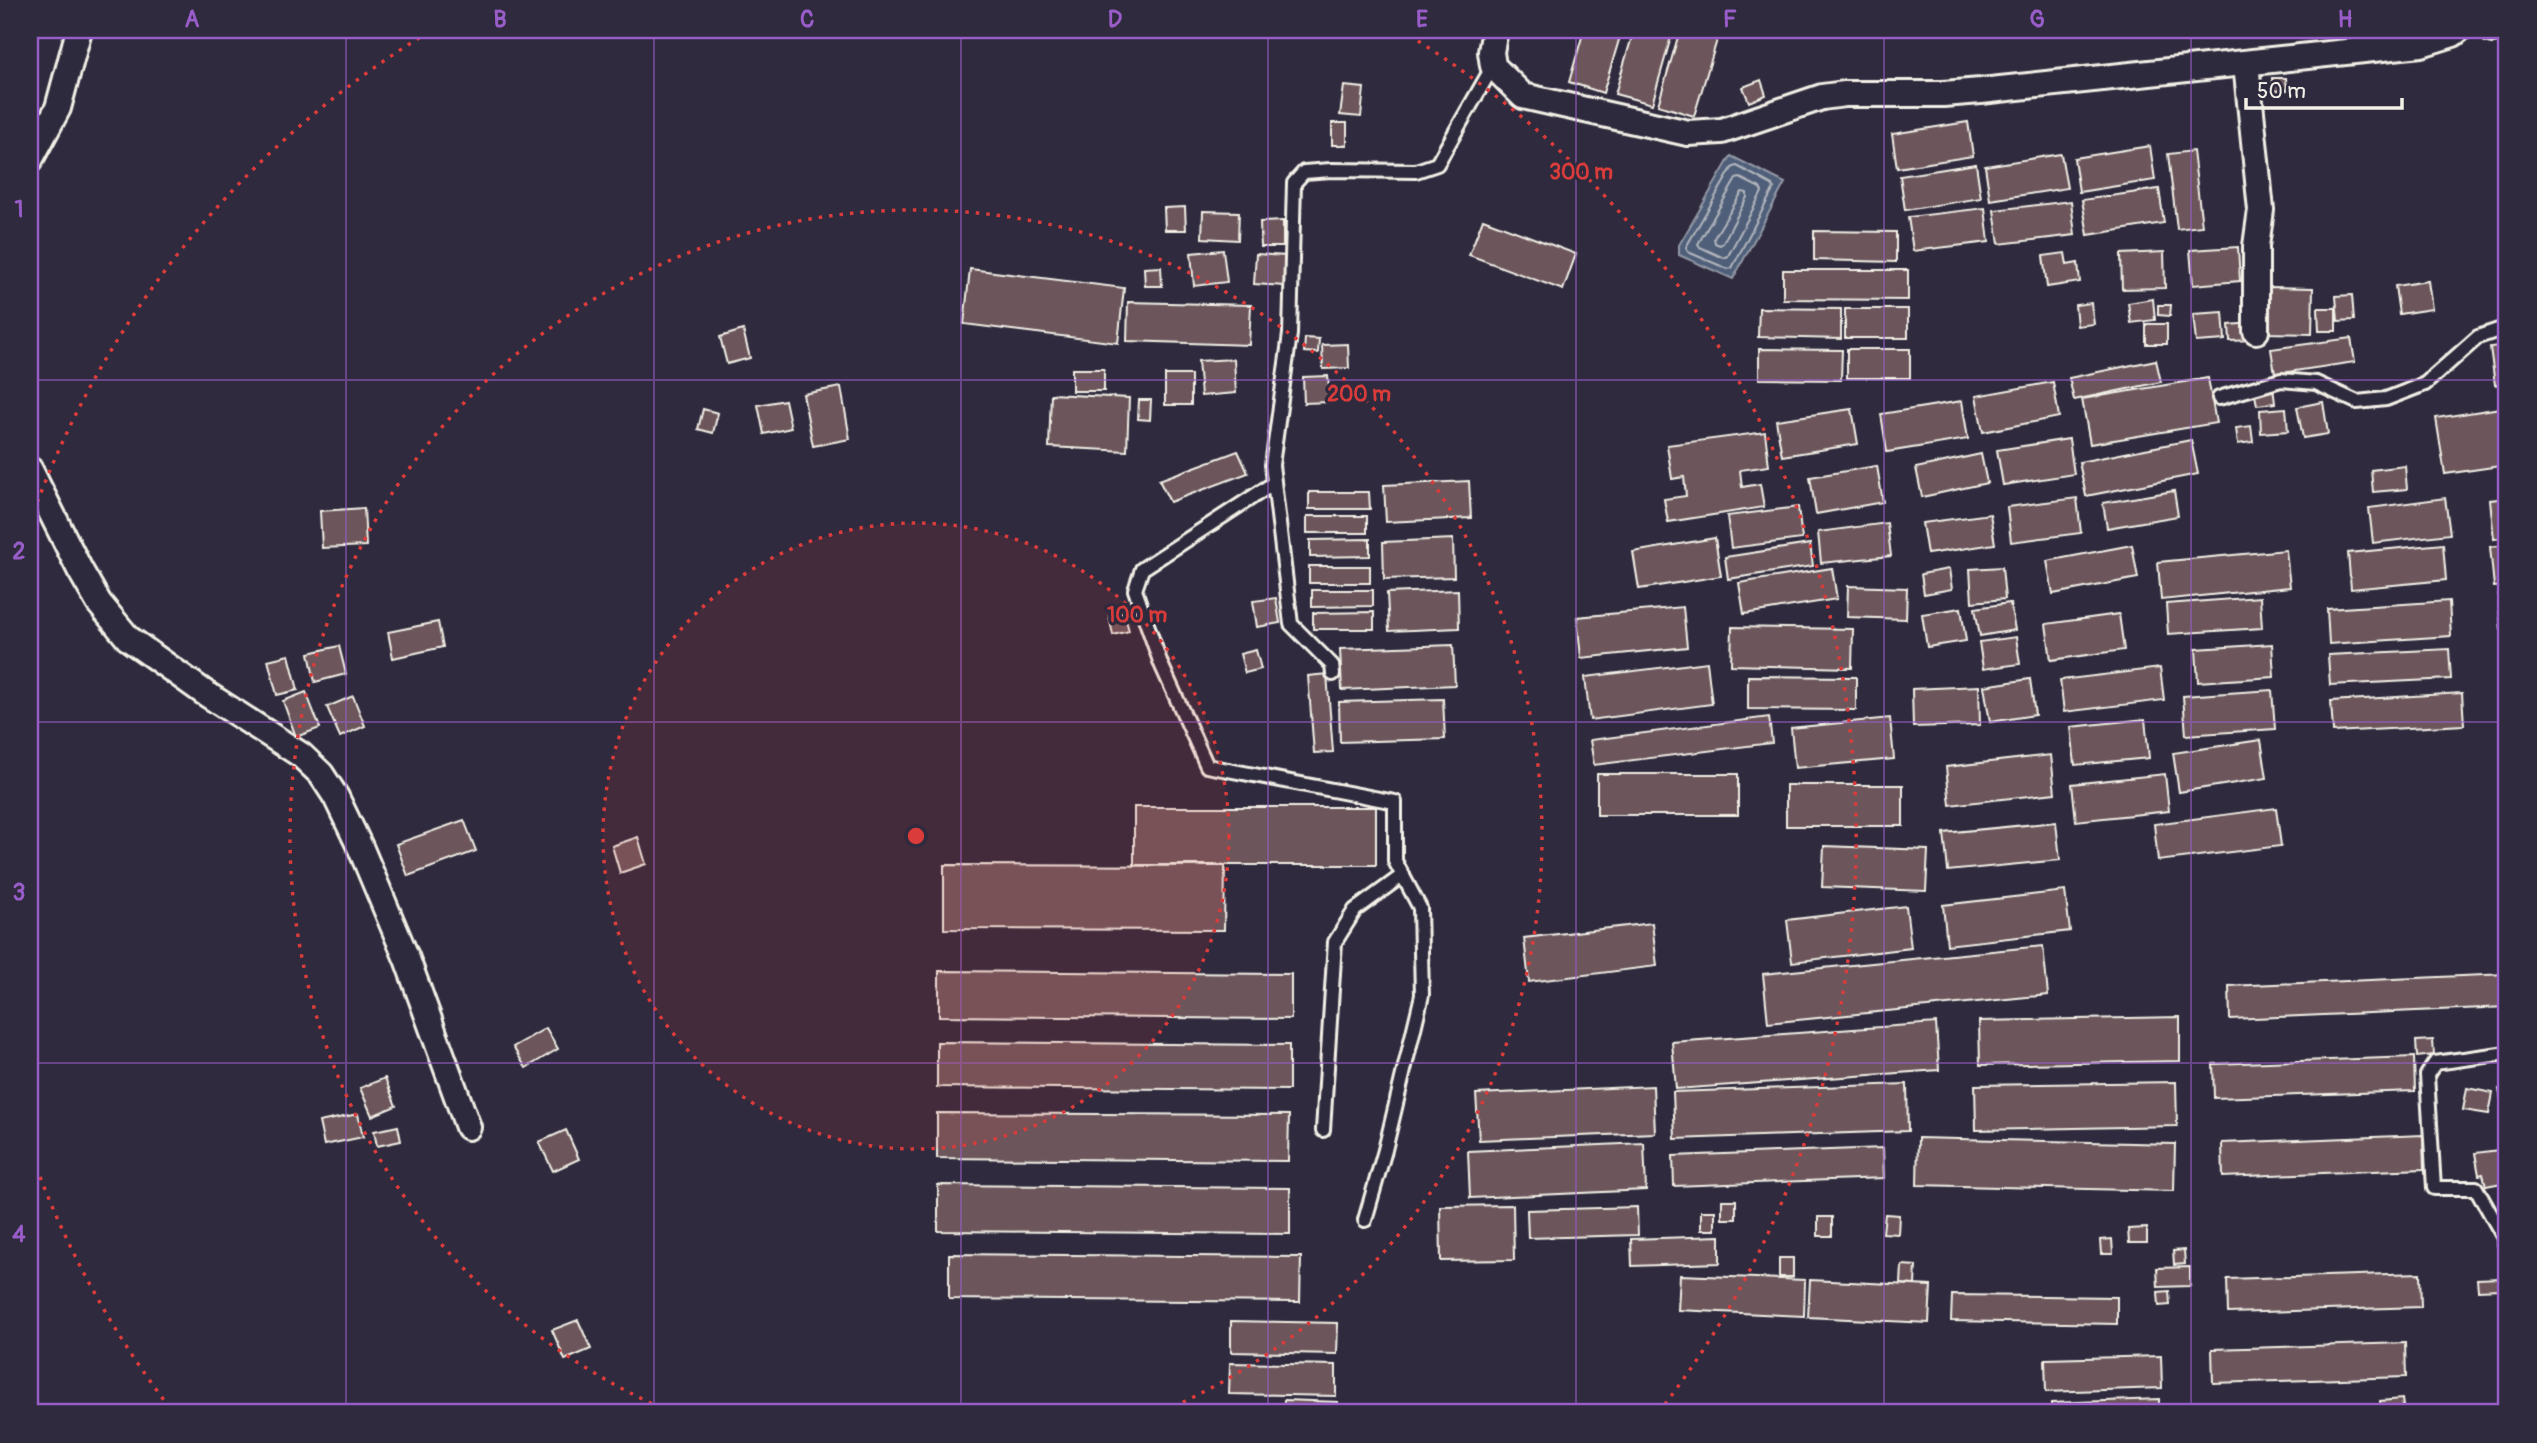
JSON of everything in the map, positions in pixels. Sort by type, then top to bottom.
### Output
[{"type":"street","points":[[30,160],[58,108],[79,30]]},
{"type":"street","points":[[1496,30],[1491,52],[1493,66],[1522,96],[1688,133],[1722,131],[1796,104],[1845,94],[1943,94],[2246,63],[2421,44],[2458,30]]},
{"type":"street","points":[[2246,63],[2261,210],[2256,246],[2256,331]]},
{"type":"street","points":[[30,470],[99,603],[128,638],[205,693],[301,755],[321,775],[336,797],[397,935],[468,1127]]},
{"type":"lane","points":[[1333,674],[1332,665],[1291,624],[1272,466],[1290,334],[1294,183],[1304,172],[1416,171],[1437,164],[1493,66]]},
{"type":"lane","points":[[2219,397],[2281,380],[2316,383],[2357,402],[2386,398],[2425,384],[2478,337],[2507,327]]},
{"type":"lane","points":[[1274,483],[1142,569],[1135,590],[1161,664],[1207,766],[1395,802],[1395,861],[1420,908],[1422,995],[1385,1150],[1365,1220]]},
{"type":"lane","points":[[1323,1130],[1335,942],[1355,910],[1403,875]]},
{"type":"lane","points":[[2507,1053],[2435,1063],[2427,1074],[2434,1188],[2476,1188],[2502,1236],[2507,1251]]},
{"type":"water","points":[[1731,156],[1785,183],[1733,279],[1679,255],[1679,245]]},
{"type":"building","points":[[543,30],[578,30],[578,33],[544,38]]},
{"type":"building","points":[[1584,30],[1622,30],[1603,93],[1569,82]]},
{"type":"building","points":[[1634,30],[1673,30],[1652,104],[1615,94]]},
{"type":"building","points":[[1680,30],[1720,30],[1694,116],[1658,105]]},
{"type":"building","points":[[2272,78],[2286,78],[2287,90],[2273,91]]},
{"type":"building","points":[[1761,80],[1766,95],[1749,102],[1743,87]]},
{"type":"building","points":[[1344,86],[1364,88],[1361,117],[1340,115]]},
{"type":"building","points":[[1968,122],[1973,156],[1897,168],[1892,134]]},
{"type":"building","points":[[1332,123],[1347,123],[1347,145],[1332,145]]},
{"type":"building","points":[[2150,146],[2155,180],[2079,192],[2074,158]]},
{"type":"building","points":[[2193,151],[2202,226],[2177,229],[2168,154]]},
{"type":"building","points":[[2061,154],[2067,188],[1990,200],[1985,166]]},
{"type":"building","points":[[1976,164],[1981,198],[1905,210],[1900,176]]},
{"type":"building","points":[[2507,169],[2507,196],[2500,197],[2497,171]]},
{"type":"building","points":[[2159,189],[2164,223],[2088,235],[2082,200]]},
{"type":"building","points":[[2071,201],[2075,235],[1999,244],[1994,210]]},
{"type":"building","points":[[1185,207],[1186,230],[1165,230],[1164,208]]},
{"type":"building","points":[[1985,208],[1989,242],[1913,251],[1908,217]]},
{"type":"building","points":[[1203,211],[1239,212],[1238,240],[1202,238]]},
{"type":"building","points":[[1483,219],[1576,254],[1563,290],[1469,255]]},
{"type":"building","points":[[1283,221],[1283,247],[1261,247],[1260,222]]},
{"type":"building","points":[[1814,231],[1896,232],[1896,262],[1814,260]]},
{"type":"building","points":[[2238,247],[2240,281],[2193,285],[2190,250]]},
{"type":"building","points":[[1223,250],[1227,282],[1194,286],[1191,253]]},
{"type":"building","points":[[2164,252],[2165,288],[2122,289],[2121,254]]},
{"type":"building","points":[[2065,253],[2067,265],[2078,263],[2080,282],[2047,287],[2043,256]]},
{"type":"building","points":[[1256,254],[1287,256],[1285,286],[1254,284]]},
{"type":"building","points":[[1161,267],[1162,286],[1145,286],[1144,268]]},
{"type":"building","points":[[970,269],[1124,288],[1118,343],[964,324]]},
{"type":"building","points":[[1783,270],[1908,270],[1908,300],[1783,299]]},
{"type":"building","points":[[2428,281],[2432,309],[2399,314],[2395,286]]},
{"type":"building","points":[[2269,287],[2313,288],[2312,334],[2268,333]]},
{"type":"building","points":[[2352,295],[2354,320],[2338,321],[2336,296]]},
{"type":"building","points":[[2153,299],[2155,320],[2131,323],[2128,303]]},
{"type":"building","points":[[1128,302],[1251,305],[1249,345],[1127,341]]},
{"type":"building","points":[[2091,303],[2094,324],[2077,326],[2075,305]]},
{"type":"building","points":[[2158,305],[2171,305],[2170,316],[2158,315]]},
{"type":"building","points":[[1759,308],[1841,309],[1841,339],[1758,337]]},
{"type":"building","points":[[2318,308],[2336,308],[2336,331],[2319,331]]},
{"type":"building","points":[[1845,309],[1908,309],[1908,338],[1845,338]]},
{"type":"building","points":[[2223,312],[2225,340],[2196,342],[2193,314]]},
{"type":"building","points":[[2252,323],[2253,340],[2230,341],[2229,325]]},
{"type":"building","points":[[2146,324],[2167,324],[2167,344],[2146,344]]},
{"type":"building","points":[[743,330],[750,358],[727,364],[720,337]]},
{"type":"building","points":[[1305,338],[1319,339],[1318,353],[1304,352]]},
{"type":"building","points":[[2351,338],[2355,362],[2275,374],[2271,349]]},
{"type":"building","points":[[1348,344],[1349,368],[1323,369],[1322,345]]},
{"type":"building","points":[[2507,345],[2507,384],[2495,385],[2490,347]]},
{"type":"building","points":[[1759,349],[1842,350],[1841,380],[1759,379]]},
{"type":"building","points":[[1847,349],[1910,349],[1910,378],[1847,378]]},
{"type":"building","points":[[1234,359],[1236,393],[1201,396],[1198,361]]},
{"type":"building","points":[[2156,360],[2161,382],[2074,400],[2069,378]]},
{"type":"building","points":[[1072,369],[1104,369],[1104,391],[1072,391]]},
{"type":"building","points":[[1165,375],[1191,375],[1191,405],[1165,405]]},
{"type":"building","points":[[1328,376],[1330,402],[1304,403],[1303,377]]},
{"type":"building","points":[[2208,378],[2216,423],[2090,444],[2082,399]]},
{"type":"building","points":[[2053,382],[2059,417],[1983,432],[1976,396]]},
{"type":"building","points":[[841,387],[850,439],[813,446],[803,394]]},
{"type":"building","points":[[2273,387],[2275,403],[2257,405],[2254,390]]},
{"type":"building","points":[[1051,394],[1129,398],[1127,451],[1049,447]]},
{"type":"building","points":[[785,400],[791,428],[764,434],[758,405]]},
{"type":"building","points":[[1139,400],[1151,400],[1150,420],[1138,419]]},
{"type":"building","points":[[1962,401],[1968,439],[1887,452],[1881,414]]},
{"type":"building","points":[[2323,402],[2328,434],[2303,438],[2297,407]]},
{"type":"building","points":[[2507,407],[2507,465],[2445,474],[2436,418]]},
{"type":"building","points":[[2286,408],[2288,431],[2261,433],[2260,410]]},
{"type":"building","points":[[703,409],[718,413],[713,433],[698,429]]},
{"type":"building","points":[[1852,409],[1858,444],[1782,456],[1776,420]]},
{"type":"building","points":[[2251,426],[2253,442],[2238,444],[2236,428]]},
{"type":"building","points":[[1765,432],[1769,466],[1740,470],[1742,487],[1760,484],[1764,507],[1668,522],[1664,499],[1686,496],[1684,477],[1672,479],[1667,445]]},
{"type":"building","points":[[2069,439],[2074,474],[2003,485],[1997,450]]},
{"type":"building","points":[[2191,440],[2198,474],[2086,496],[2079,462]]},
{"type":"building","points":[[1238,451],[1248,473],[1170,502],[1159,480]]},
{"type":"building","points":[[1981,454],[1987,483],[1922,497],[1916,468]]},
{"type":"building","points":[[1877,466],[1883,502],[1816,514],[1810,477]]},
{"type":"building","points":[[2405,466],[2407,489],[2373,492],[2371,470]]},
{"type":"building","points":[[1469,481],[1471,518],[1386,522],[1384,485]]},
{"type":"building","points":[[2174,491],[2178,516],[2107,528],[2103,503]]},
{"type":"building","points":[[1309,492],[1369,492],[1370,509],[1309,509]]},
{"type":"building","points":[[2077,498],[2081,533],[2011,542],[2007,507]]},
{"type":"building","points":[[2445,498],[2450,534],[2373,543],[2369,508]]},
{"type":"building","points":[[2507,498],[2507,537],[2494,539],[2490,500]]},
{"type":"building","points":[[1798,507],[1802,539],[1731,548],[1727,516]]},
{"type":"building","points":[[364,508],[366,546],[322,548],[320,511]]},
{"type":"building","points":[[1990,514],[1995,544],[1927,554],[1922,523]]},
{"type":"building","points":[[1307,516],[1367,516],[1367,533],[1307,533]]},
{"type":"building","points":[[1887,523],[1891,556],[1821,563],[1818,532]]},
{"type":"building","points":[[1715,538],[1721,576],[1639,589],[1633,552]]},
{"type":"building","points":[[1370,539],[1370,556],[1310,557],[1310,540]]},
{"type":"building","points":[[1453,539],[1454,577],[1384,579],[1383,542]]},
{"type":"building","points":[[1810,544],[1813,566],[1728,579],[1725,557]]},
{"type":"building","points":[[2443,544],[2446,580],[2351,589],[2348,553]]},
{"type":"building","points":[[2132,545],[2138,578],[2053,594],[2047,561]]},
{"type":"building","points":[[2507,545],[2507,586],[2494,587],[2490,547]]},
{"type":"building","points":[[2286,550],[2290,587],[2161,600],[2158,562]]},
{"type":"building","points":[[1309,566],[1370,566],[1370,583],[1309,583]]},
{"type":"building","points":[[2002,567],[2005,599],[1972,602],[1970,569]]},
{"type":"building","points":[[1832,568],[1837,599],[1744,614],[1739,583]]},
{"type":"building","points":[[1949,569],[1952,589],[1924,594],[1921,574]]},
{"type":"building","points":[[1848,586],[1907,588],[1906,619],[1847,617]]},
{"type":"building","points":[[1312,590],[1373,590],[1373,606],[1312,607]]},
{"type":"building","points":[[1458,590],[1459,628],[1389,631],[1387,593]]},
{"type":"building","points":[[2507,594],[2507,628],[2501,629],[2498,595]]},
{"type":"building","points":[[2260,597],[2262,628],[2168,634],[2166,604]]},
{"type":"building","points":[[1276,598],[1280,623],[1257,627],[1253,601]]},
{"type":"building","points":[[2449,601],[2451,636],[2329,644],[2327,609]]},
{"type":"building","points":[[2010,603],[2015,630],[1980,636],[1975,608]]},
{"type":"building","points":[[1683,607],[1687,647],[1581,658],[1577,617]]},
{"type":"building","points":[[1961,608],[1966,641],[1927,647],[1922,614]]},
{"type":"building","points":[[1124,612],[1129,631],[1113,635],[1109,616]]},
{"type":"building","points":[[1374,612],[1374,629],[1313,629],[1313,613]]},
{"type":"building","points":[[2119,614],[2124,650],[2051,660],[2046,624]]},
{"type":"building","points":[[438,622],[443,647],[393,658],[388,632]]},
{"type":"building","points":[[1732,627],[1853,629],[1852,668],[1731,665]]},
{"type":"building","points":[[2016,637],[2020,664],[1983,669],[1979,642]]},
{"type":"building","points":[[2272,644],[2274,677],[2198,682],[2196,649]]},
{"type":"building","points":[[1453,645],[1455,685],[1342,690],[1340,649]]},
{"type":"building","points":[[339,646],[346,674],[315,682],[309,653]]},
{"type":"building","points":[[2449,649],[2451,679],[2330,685],[2328,655]]},
{"type":"building","points":[[1256,650],[1261,669],[1245,673],[1240,654]]},
{"type":"building","points":[[289,655],[298,690],[277,695],[268,660]]},
{"type":"building","points":[[1707,662],[1712,704],[1590,720],[1585,677]]},
{"type":"building","points":[[2160,668],[2164,700],[2064,712],[2060,680]]},
{"type":"building","points":[[1327,674],[1333,752],[1314,753],[1308,676]]},
{"type":"building","points":[[1748,676],[1856,677],[1856,710],[1748,709]]},
{"type":"building","points":[[2030,679],[2035,715],[1990,722],[1984,686]]},
{"type":"building","points":[[1979,686],[1980,725],[1913,727],[1912,689]]},
{"type":"building","points":[[2272,690],[2275,729],[2186,735],[2183,696]]},
{"type":"building","points":[[306,692],[320,728],[296,737],[283,701]]},
{"type":"building","points":[[2462,693],[2464,725],[2333,732],[2331,701]]},
{"type":"building","points":[[353,696],[365,726],[340,737],[327,707]]},
{"type":"building","points":[[1443,699],[1445,739],[1340,742],[1339,702]]},
{"type":"building","points":[[1769,717],[1772,743],[1594,765],[1590,740]]},
{"type":"building","points":[[1890,718],[1894,759],[1795,768],[1791,728]]},
{"type":"building","points":[[2145,719],[2149,758],[2075,765],[2071,727]]},
{"type":"building","points":[[2261,740],[2267,778],[2179,792],[2173,753]]},
{"type":"building","points":[[2051,755],[2055,793],[1950,805],[1946,767]]},
{"type":"building","points":[[1597,774],[1738,774],[1738,815],[1597,815]]},
{"type":"building","points":[[2165,774],[2169,811],[2076,821],[2072,784]]},
{"type":"building","points":[[1786,785],[1903,785],[1903,826],[1786,826]]},
{"type":"building","points":[[1134,807],[1376,807],[1376,865],[1134,865]]},
{"type":"building","points":[[2276,808],[2281,846],[2158,861],[2154,824]]},
{"type":"building","points":[[464,820],[476,851],[408,876],[396,844]]},
{"type":"building","points":[[2056,822],[2060,860],[1948,871],[1944,833]]},
{"type":"building","points":[[638,837],[646,864],[620,873],[612,846]]},
{"type":"building","points":[[1824,846],[1928,850],[1926,891],[1822,887]]},
{"type":"building","points":[[944,865],[1225,866],[1224,930],[944,929]]},
{"type":"building","points":[[2065,891],[2070,931],[1947,945],[1943,905]]},
{"type":"building","points":[[1906,906],[1911,948],[1792,962],[1787,920]]},
{"type":"building","points":[[1652,923],[1657,966],[1529,982],[1524,938]]},
{"type":"building","points":[[2043,946],[2048,995],[1768,1023],[1763,974]]},
{"type":"building","points":[[939,971],[1291,974],[1291,1019],[939,1016]]},
{"type":"building","points":[[2507,974],[2507,1007],[2230,1019],[2229,986]]},
{"type":"building","points":[[2180,1017],[2180,1061],[1980,1065],[1979,1021]]},
{"type":"building","points":[[1936,1023],[1939,1070],[1676,1089],[1672,1042]]},
{"type":"building","points":[[546,1028],[558,1049],[526,1068],[513,1047]]},
{"type":"building","points":[[2433,1040],[2434,1055],[2417,1057],[2416,1041]]},
{"type":"building","points":[[937,1042],[1289,1045],[1289,1090],[937,1087]]},
{"type":"building","points":[[2414,1057],[2415,1091],[2214,1098],[2213,1064]]},
{"type":"building","points":[[385,1078],[396,1106],[372,1116],[360,1088]]},
{"type":"building","points":[[2176,1082],[2177,1126],[1976,1130],[1975,1085]]},
{"type":"building","points":[[1907,1084],[1908,1131],[1675,1139],[1673,1092]]},
{"type":"building","points":[[1653,1086],[1655,1133],[1479,1140],[1476,1094]]},
{"type":"building","points":[[2467,1088],[2493,1093],[2489,1114],[2463,1110]]},
{"type":"building","points":[[2507,1088],[2507,1132],[2499,1089]]},
{"type":"building","points":[[937,1113],[1289,1115],[1288,1161],[937,1158]]},
{"type":"building","points":[[358,1114],[363,1137],[324,1145],[319,1122]]},
{"type":"building","points":[[398,1126],[401,1141],[377,1146],[374,1131]]},
{"type":"building","points":[[566,1130],[579,1159],[553,1171],[539,1142]]},
{"type":"building","points":[[2423,1135],[2424,1169],[2223,1177],[2222,1143]]},
{"type":"building","points":[[1918,1138],[2175,1144],[2174,1191],[1917,1185]]},
{"type":"building","points":[[1644,1143],[1646,1190],[1470,1198],[1468,1151]]},
{"type":"building","points":[[1883,1148],[1884,1178],[1674,1186],[1673,1156]]},
{"type":"building","points":[[2507,1149],[2507,1182],[2486,1186],[2483,1174],[2479,1175],[2475,1153]]},
{"type":"building","points":[[938,1185],[1290,1188],[1290,1234],[938,1231]]},
{"type":"building","points":[[1722,1200],[1736,1200],[1736,1219],[1722,1219]]},
{"type":"building","points":[[1513,1205],[1514,1260],[1441,1261],[1440,1206]]},
{"type":"building","points":[[1637,1207],[1638,1235],[1528,1238],[1527,1210]]},
{"type":"building","points":[[1701,1211],[1715,1211],[1715,1230],[1701,1230]]},
{"type":"building","points":[[1885,1214],[1899,1215],[1898,1234],[1883,1233]]},
{"type":"building","points":[[1818,1217],[1832,1217],[1832,1236],[1818,1236]]},
{"type":"building","points":[[2147,1228],[2147,1243],[2129,1243],[2128,1229]]},
{"type":"building","points":[[1720,1236],[1720,1263],[1632,1266],[1631,1239]]},
{"type":"building","points":[[2112,1239],[2113,1254],[2101,1254],[2100,1240]]},
{"type":"building","points":[[2184,1250],[2185,1264],[2174,1265],[2173,1251]]},
{"type":"building","points":[[949,1254],[1301,1257],[1300,1302],[949,1299]]},
{"type":"building","points":[[1779,1258],[1793,1258],[1793,1277],[1779,1277]]},
{"type":"building","points":[[1902,1265],[1916,1266],[1915,1285],[1901,1284]]},
{"type":"building","points":[[2190,1267],[2190,1286],[2158,1287],[2157,1268]]},
{"type":"building","points":[[2420,1273],[2421,1307],[2228,1313],[2227,1279]]},
{"type":"building","points":[[1680,1275],[1805,1280],[1804,1316],[1678,1310]]},
{"type":"building","points":[[2500,1278],[2500,1289],[2478,1290],[2477,1279]]},
{"type":"building","points":[[1810,1280],[1931,1286],[1929,1323],[1808,1317]]},
{"type":"building","points":[[2169,1291],[2170,1305],[2159,1306],[2158,1292]]},
{"type":"building","points":[[1952,1295],[2117,1297],[2117,1324],[1951,1321]]},
{"type":"building","points":[[578,1320],[591,1349],[565,1360],[552,1330]]},
{"type":"building","points":[[1231,1321],[1338,1323],[1337,1354],[1231,1352]]},
{"type":"building","points":[[2405,1343],[2406,1377],[2213,1383],[2212,1349]]},
{"type":"building","points":[[2161,1356],[2162,1388],[2046,1392],[2045,1359]]},
{"type":"building","points":[[1230,1363],[1336,1365],[1336,1396],[1229,1394]]},
{"type":"building","points":[[2159,1399],[2159,1413],[2051,1413],[2051,1403]]},
{"type":"building","points":[[2402,1399],[2404,1413],[2381,1413],[2380,1401]]},
{"type":"building","points":[[1284,1400],[1338,1402],[1337,1413],[1283,1413]]}]
